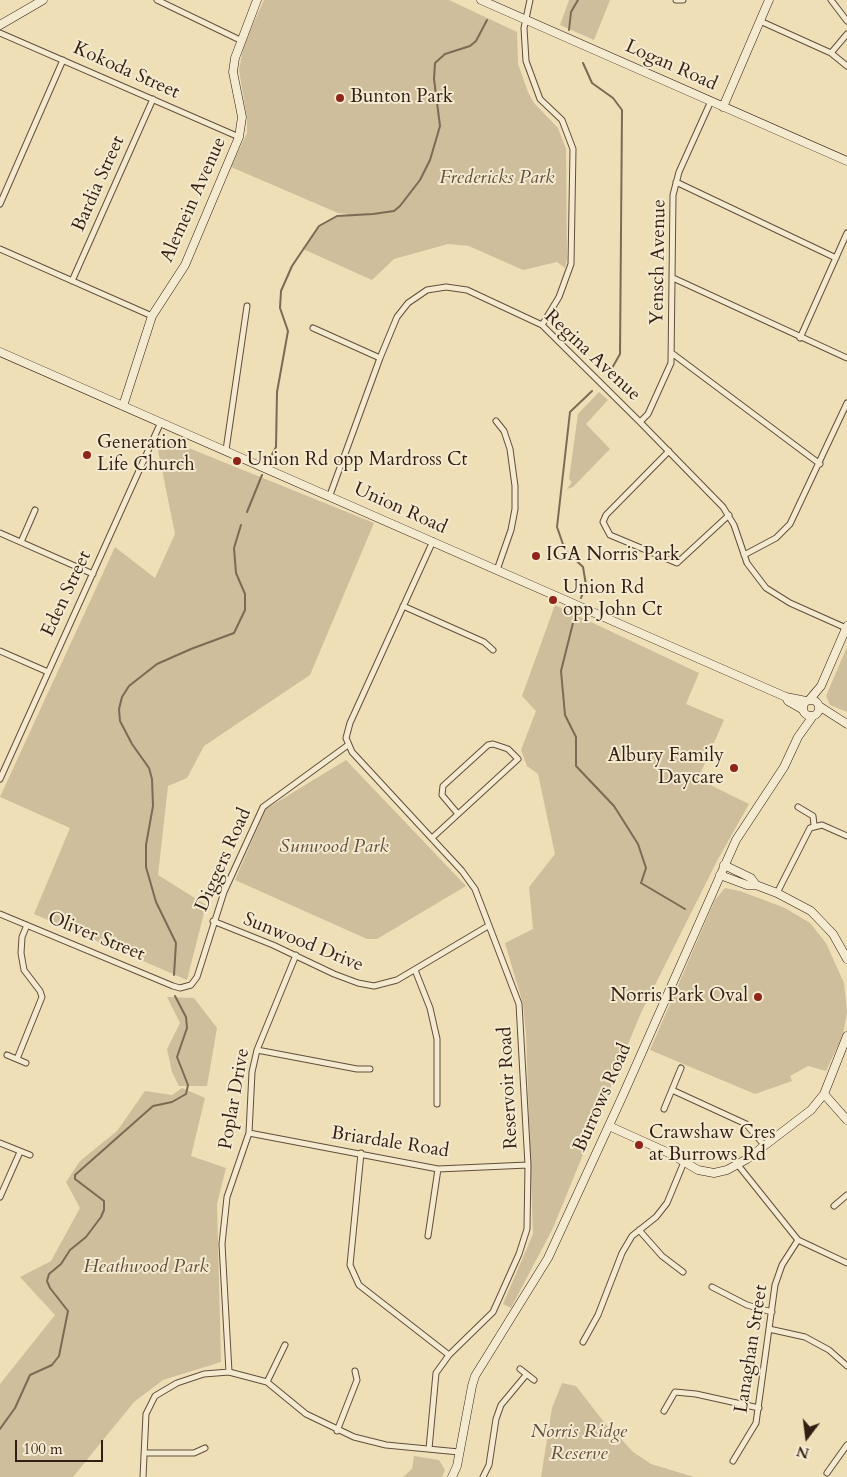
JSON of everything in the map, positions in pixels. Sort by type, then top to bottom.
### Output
[{"type":"main road","points":[[0,25],[43,0]]},
{"type":"main road","name":"Alemein Avenue","points":[[123,406],[152,316],[185,265],[239,137],[242,117],[233,72],[240,40],[257,0]]},
{"type":"main road","name":"Logan Road","points":[[481,0],[847,161]]},
{"type":"main road","points":[[723,107],[769,0]]},
{"type":"main road","name":"Union Road","points":[[0,352],[330,495],[786,697],[808,700],[818,704]]},
{"type":"main road","points":[[847,627],[821,686],[818,704],[847,724]]},
{"type":"main road","points":[[808,700],[821,686]]},
{"type":"main road","name":"Union Road","points":[[786,697],[788,701],[814,716]]},
{"type":"main road","name":"Burrows Road","points":[[798,737],[803,711],[808,700]]},
{"type":"main road","name":"Burrows Road","points":[[452,1477],[472,1386],[476,1376],[548,1258],[609,1126],[724,865],[743,827],[784,767],[798,737],[814,716],[818,704]]},
{"type":"main road","points":[[814,716],[839,720]]},
{"type":"main road","points":[[724,865],[750,878],[756,885]]},
{"type":"main road","points":[[720,874],[747,885],[756,885],[777,893],[811,911],[833,934],[847,959]]},
{"type":"main road","points":[[609,1126],[698,1170],[714,1173],[738,1165],[812,1110],[824,1094],[847,1039]]},
{"type":"main road","points":[[824,1094],[847,1120]]},
{"type":"street","points":[[157,0],[240,40]]},
{"type":"street","points":[[530,0],[526,19],[524,49],[531,77],[540,99],[562,120],[570,135],[573,149],[571,264],[559,297],[542,325]]},
{"type":"street","points":[[676,0],[683,0]]},
{"type":"street","points":[[831,0],[847,21]]},
{"type":"street","points":[[760,20],[831,54],[847,66]]},
{"type":"street","name":"Kokoda Street","points":[[0,33],[239,137]]},
{"type":"street","points":[[831,54],[847,34]]},
{"type":"street","points":[[0,204],[63,60]]},
{"type":"street","name":"Bardia Street","points":[[72,281],[153,100]]},
{"type":"street","name":"Yensch Avenue","points":[[640,422],[650,408],[671,364],[673,354],[673,195],[676,182],[711,101]]},
{"type":"street","points":[[676,182],[836,258]]},
{"type":"street","points":[[800,338],[847,234]]},
{"type":"street","points":[[0,249],[152,316]]},
{"type":"street","points":[[673,278],[847,358]]},
{"type":"street","name":"Regina Avenue","points":[[330,495],[380,358],[397,318],[408,303],[427,290],[446,287],[468,290],[542,325],[640,422],[730,515],[752,572],[771,592],[847,627]]},
{"type":"street","points":[[226,450],[248,306]]},
{"type":"street","points":[[313,328],[380,358]]},
{"type":"street","points":[[673,354],[820,464]]},
{"type":"street","points":[[744,555],[776,538],[790,524],[820,464],[847,403]]},
{"type":"street","points":[[496,421],[504,431],[510,449],[515,502],[511,530],[497,570]]},
{"type":"street","name":"Eden Street","points":[[0,779],[161,422]]},
{"type":"street","points":[[669,451],[606,515],[603,522],[610,535],[677,563],[730,515]]},
{"type":"street","points":[[21,542],[35,510]]},
{"type":"street","points":[[0,533],[93,574]]},
{"type":"street","points":[[348,745],[346,738],[350,723],[433,541]]},
{"type":"street","points":[[403,606],[484,642],[493,650]]},
{"type":"street","points":[[0,651],[48,672]]},
{"type":"street","points":[[432,838],[518,759],[508,749],[493,744],[488,745],[443,786],[442,795],[458,814]]},
{"type":"street","name":"Reservoir Road","points":[[348,745],[352,752],[432,838],[475,889],[519,1004],[523,1041],[528,1165],[527,1229],[519,1254],[493,1312],[449,1355],[436,1373],[429,1449]]},
{"type":"street","name":"Diggers Road","points":[[180,988],[195,982],[213,922],[251,830],[263,807],[348,745]]},
{"type":"street","points":[[798,807],[813,816],[814,825]]},
{"type":"street","points":[[814,825],[822,826],[847,836]]},
{"type":"street","points":[[777,893],[806,833],[814,825]]},
{"type":"street","name":"Oliver Street","points":[[0,914],[180,988]]},
{"type":"street","name":"Sunwood Drive","points":[[213,922],[347,979],[374,986],[397,980],[488,926]]},
{"type":"street","points":[[17,1059],[42,997],[40,991],[24,970],[21,953],[22,937],[27,925]]},
{"type":"street","name":"Poplar Drive","points":[[229,1372],[222,1244],[227,1197],[249,1132],[252,1072],[257,1050],[296,956]]},
{"type":"street","points":[[415,970],[430,1008],[436,1039],[437,1104]]},
{"type":"street","points":[[257,1050],[357,1069],[370,1069]]},
{"type":"street","points":[[7,1055],[26,1063]]},
{"type":"street","points":[[664,1109],[681,1068]]},
{"type":"street","points":[[672,1090],[746,1124],[765,1146]]},
{"type":"street","name":"Briardale Road","points":[[249,1132],[438,1169],[528,1165]]},
{"type":"street","points":[[0,1144],[30,1155]]},
{"type":"street","points":[[0,1197],[20,1152]]},
{"type":"street","points":[[361,1153],[350,1265],[359,1285],[449,1355]]},
{"type":"street","points":[[583,1342],[598,1315],[622,1253],[632,1236],[656,1217],[667,1203],[684,1162]]},
{"type":"street","points":[[738,1165],[798,1240],[847,1263]]},
{"type":"street","points":[[428,1236],[438,1169]]},
{"type":"street","points":[[834,1206],[847,1195]]},
{"type":"street","points":[[638,1230],[662,1256],[683,1272]]},
{"type":"street","name":"Lanaghan Street","points":[[733,1461],[756,1423],[775,1285],[782,1265],[798,1240]]},
{"type":"street","points":[[712,1287],[748,1305],[772,1312]]},
{"type":"street","points":[[769,1329],[805,1337],[829,1350],[847,1366]]},
{"type":"street","points":[[267,1382],[285,1345]]},
{"type":"street","points":[[520,1369],[534,1380]]},
{"type":"street","points":[[143,1477],[146,1414],[155,1396],[166,1388],[191,1377],[229,1372],[267,1382],[306,1414],[337,1430],[386,1446],[459,1452]]},
{"type":"street","points":[[337,1430],[357,1380],[355,1372]]},
{"type":"street","points":[[483,1477],[488,1465],[496,1419],[501,1406],[526,1375]]},
{"type":"street","points":[[664,1411],[675,1392],[696,1394],[759,1408]]},
{"type":"street","points":[[827,1472],[847,1445]]},
{"type":"street","points":[[144,1453],[194,1453],[205,1448]]},
{"type":"green space","name":"Fredericks Park","points":[[264,0],[449,0],[517,32],[518,64],[528,92],[534,103],[558,128],[566,149],[567,258],[565,268],[557,262],[523,270],[469,246],[448,244],[394,259],[372,280],[303,249],[319,226],[337,216],[349,214],[338,213],[231,167],[247,133],[247,118],[239,70],[244,44]]},
{"type":"green space","points":[[569,0],[610,0],[594,40],[560,25]]},
{"type":"green space","points":[[599,392],[608,400],[586,424],[610,449],[573,487],[567,489],[572,482],[569,479],[578,414]]},
{"type":"green space","points":[[164,438],[374,523],[310,675],[204,746],[187,778],[168,786],[158,875],[206,905],[187,980],[34,914],[70,828],[0,797],[115,547],[155,578],[175,534],[158,450]]},
{"type":"green space","points":[[555,605],[699,673],[686,704],[724,720],[698,779],[749,804],[717,861],[640,1015],[553,1228],[511,1308],[503,1304],[533,1234],[526,1034],[523,1004],[505,943],[533,929],[529,887],[555,854],[538,774],[527,766],[521,750],[536,711],[522,696]]},
{"type":"green space","points":[[847,647],[847,712],[830,705],[826,696]]},
{"type":"green space","name":"Sunwood Park","points":[[346,760],[466,886],[377,939],[367,939],[235,880],[266,809]]},
{"type":"green space","points":[[725,888],[740,891],[785,908],[810,923],[826,943],[844,983],[847,1012],[843,1035],[826,1071],[808,1066],[790,1076],[792,1081],[755,1094],[650,1050],[715,900]]},
{"type":"green space","points":[[167,997],[194,998],[217,1028],[207,1086],[179,1086],[172,1072],[167,1049],[180,1023]]},
{"type":"green space","name":"Heathwood Park","points":[[182,1088],[205,1098],[191,1156],[226,1168],[217,1204],[221,1362],[163,1380],[134,1402],[73,1477],[0,1477],[0,1384],[55,1315],[20,1277],[51,1261],[80,1208],[66,1182],[80,1161],[117,1131],[145,1091],[172,1095]]},
{"type":"green space","name":"Norris Ridge Reserve","points":[[562,1383],[576,1386],[607,1426],[633,1452],[651,1464],[694,1477],[541,1477],[552,1408]]},
{"type":"green space","points":[[414,1456],[439,1460],[445,1470],[442,1477],[403,1477],[412,1469]]},
{"type":"waterway","points":[[569,30],[571,12],[578,0]]},
{"type":"waterway","points":[[270,458],[276,447],[277,392],[288,331],[280,308],[281,291],[292,266],[319,226],[337,216],[394,211],[400,206],[420,180],[430,160],[440,126],[434,79],[435,63],[445,54],[470,46],[476,41],[487,20]]},
{"type":"waterway","points":[[583,63],[592,83],[613,98],[622,110],[620,354],[607,377]]},
{"type":"waterway","points":[[581,598],[586,585],[583,567],[565,550],[557,527],[570,412],[592,391]]},
{"type":"waterway","points":[[247,512],[262,475]]},
{"type":"waterway","points":[[174,975],[176,943],[156,902],[146,867],[146,845],[153,806],[152,779],[149,768],[132,744],[120,721],[119,709],[122,697],[129,686],[157,664],[234,633],[245,610],[245,594],[236,573],[234,548],[241,525]]},
{"type":"waterway","points":[[576,611],[561,671],[565,715],[576,737],[576,766],[614,806],[638,844],[646,868],[641,883],[685,909]]},
{"type":"waterway","points":[[0,1429],[15,1408],[30,1375],[52,1365],[59,1356],[68,1311],[50,1288],[47,1281],[49,1274],[61,1264],[70,1250],[86,1237],[104,1210],[104,1201],[75,1179],[75,1175],[153,1106],[172,1102],[186,1094],[188,1085],[177,1057],[187,1028],[186,1017],[175,996]]},
{"type":"place","name":"Bunton Park","points":[[340,98]]},
{"type":"place","name":"Generation Life Church","points":[[87,455]]},
{"type":"place","name":"Union Rd opp Mardross Ct","points":[[237,461]]},
{"type":"place","name":"IGA Norris Park","points":[[536,556]]},
{"type":"place","name":"Union Rd opp John Ct","points":[[553,600]]},
{"type":"place","name":"Albury Family Daycare","points":[[734,768]]},
{"type":"place","name":"Norris Park Oval","points":[[758,997]]},
{"type":"place","name":"Crawshaw Cres at Burrows Rd","points":[[639,1145]]}]
